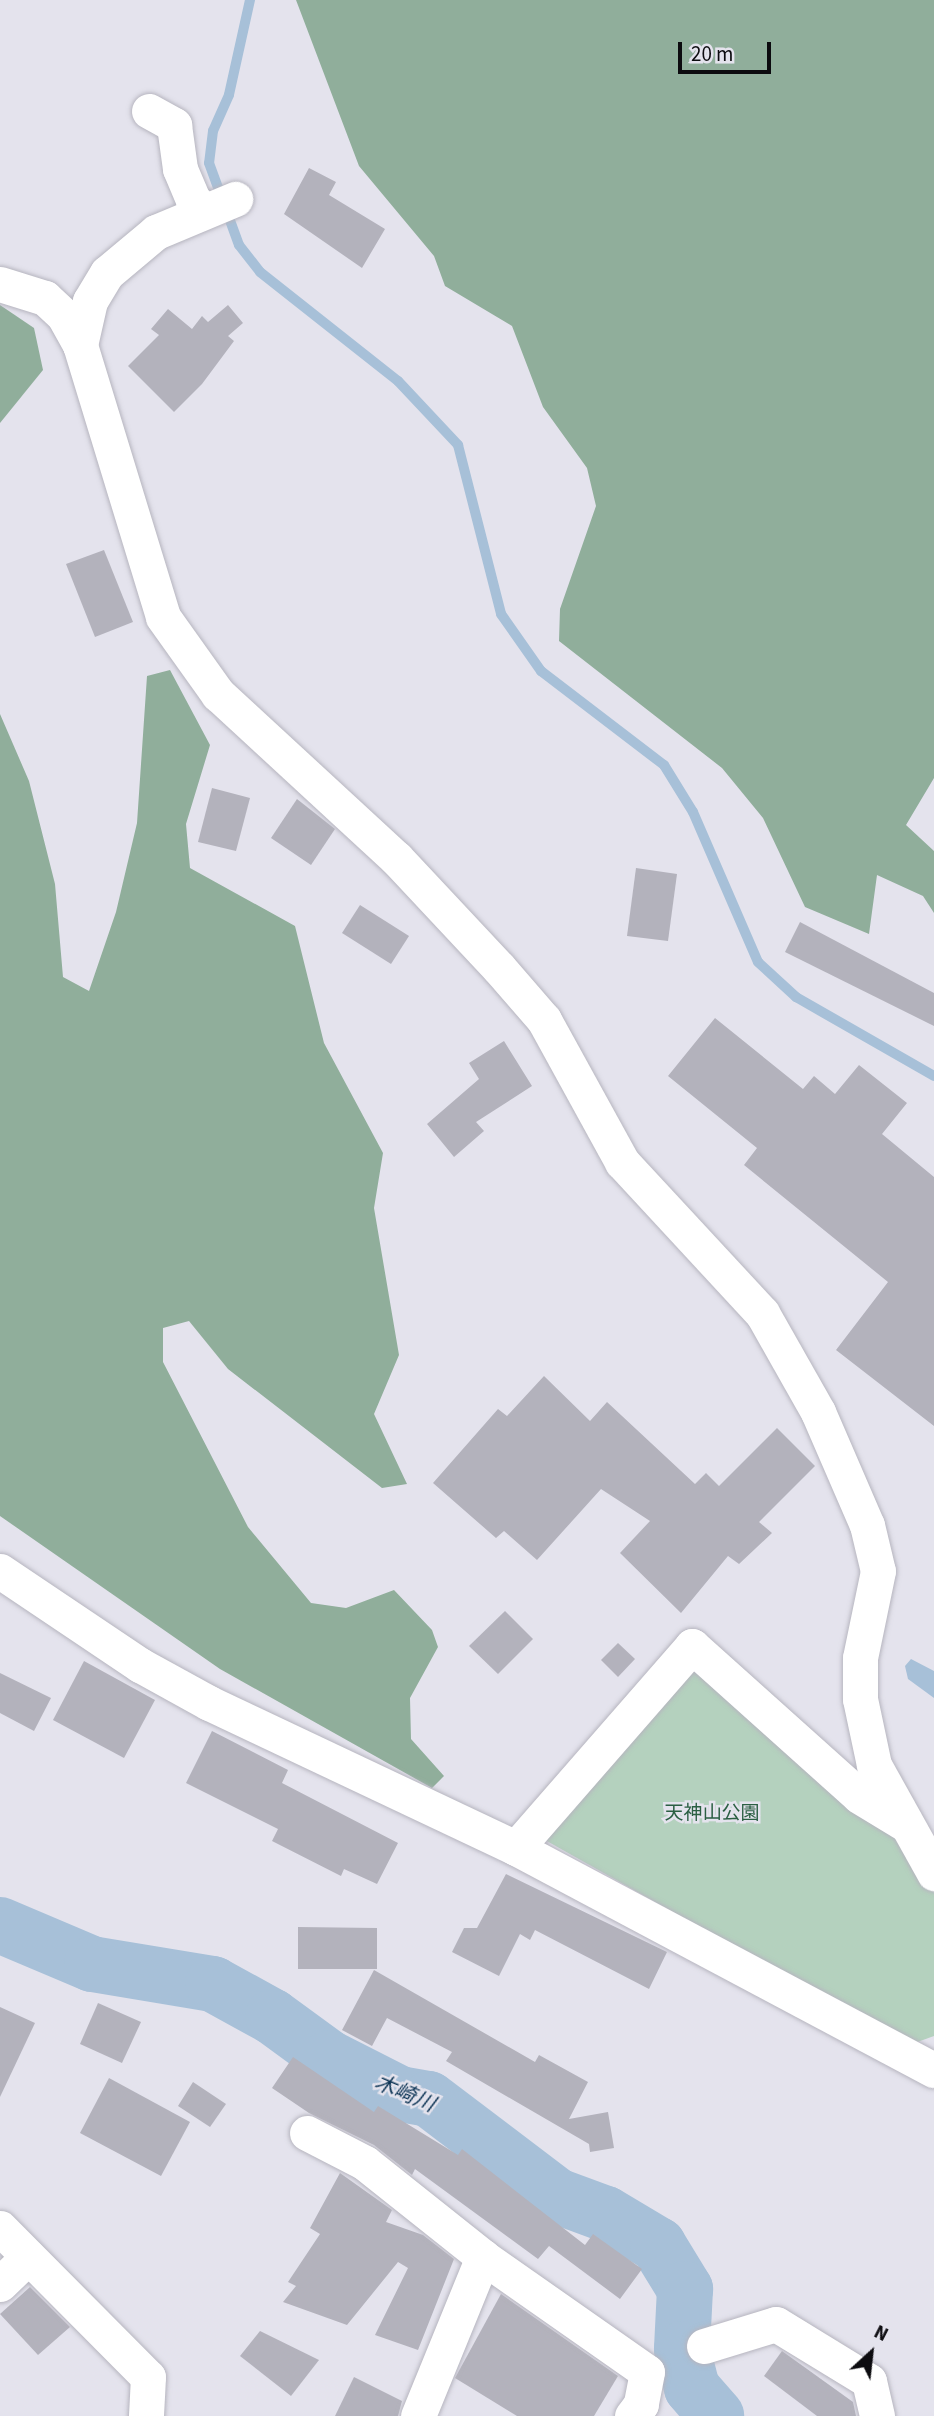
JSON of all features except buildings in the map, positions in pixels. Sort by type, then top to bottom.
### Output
[{"type":"street","points":[[80,345],[90,301],[107,273],[156,232],[219,204],[193,200],[180,169],[174,125],[149,111]]},
{"type":"street","points":[[0,284],[45,298],[64,316],[80,345],[163,617],[218,694],[396,858],[544,1020],[622,1162],[762,1312],[818,1412],[867,1525],[878,1571],[860,1658],[860,1699],[874,1765],[934,1873]]},
{"type":"street","points":[[0,1571],[140,1665],[209,1703],[516,1848],[934,2070]]},
{"type":"street","points":[[516,1848],[692,1646],[859,1796],[905,1825]]},
{"type":"street","points":[[307,2133],[365,2163],[483,2257],[647,2372],[641,2403],[632,2416]]},
{"type":"street","points":[[0,2228],[148,2377],[146,2416]]},
{"type":"street","points":[[0,2284],[28,2257]]},
{"type":"street","points":[[418,2416],[483,2257]]},
{"type":"street","points":[[705,2346],[776,2324],[869,2381],[877,2416]]},
{"type":"green space","points":[[296,0],[934,0],[934,778],[906,825],[934,851],[934,913],[923,896],[877,875],[869,934],[805,907],[763,818],[722,768],[559,641],[560,609],[596,506],[587,468],[543,407],[512,326],[445,286],[434,256],[359,166]]},
{"type":"green space","points":[[0,305],[34,328],[43,370],[0,423]]},
{"type":"green space","points":[[170,670],[210,745],[186,824],[190,868],[295,926],[324,1043],[383,1153],[374,1208],[399,1355],[374,1414],[407,1484],[382,1488],[228,1369],[189,1321],[163,1328],[163,1362],[248,1527],[311,1603],[346,1608],[394,1590],[432,1630],[438,1647],[410,1698],[411,1739],[444,1776],[432,1788],[220,1669],[0,1516],[0,714],[29,781],[55,884],[63,977],[89,991],[116,912],[137,823],[147,676]]},
{"type":"green space","name":"天神山公園","points":[[693,1661],[897,1831],[934,1893],[934,2036],[909,2045],[545,1840]]},
{"type":"water","points":[[911,1659],[934,1671],[934,1698],[908,1679],[905,1666]]},
{"type":"waterway","points":[[250,0],[229,95],[213,131],[209,163],[239,245],[260,272],[398,381],[458,445],[501,614],[541,671],[664,765],[693,812],[758,962],[796,997],[934,1076]]},
{"type":"waterway","name":"木崎川","points":[[0,1925],[92,1964],[213,1984],[273,2017],[329,2058],[400,2094],[429,2099],[557,2196],[606,2214],[658,2245],[685,2289],[682,2349],[692,2388],[716,2416]]}]
